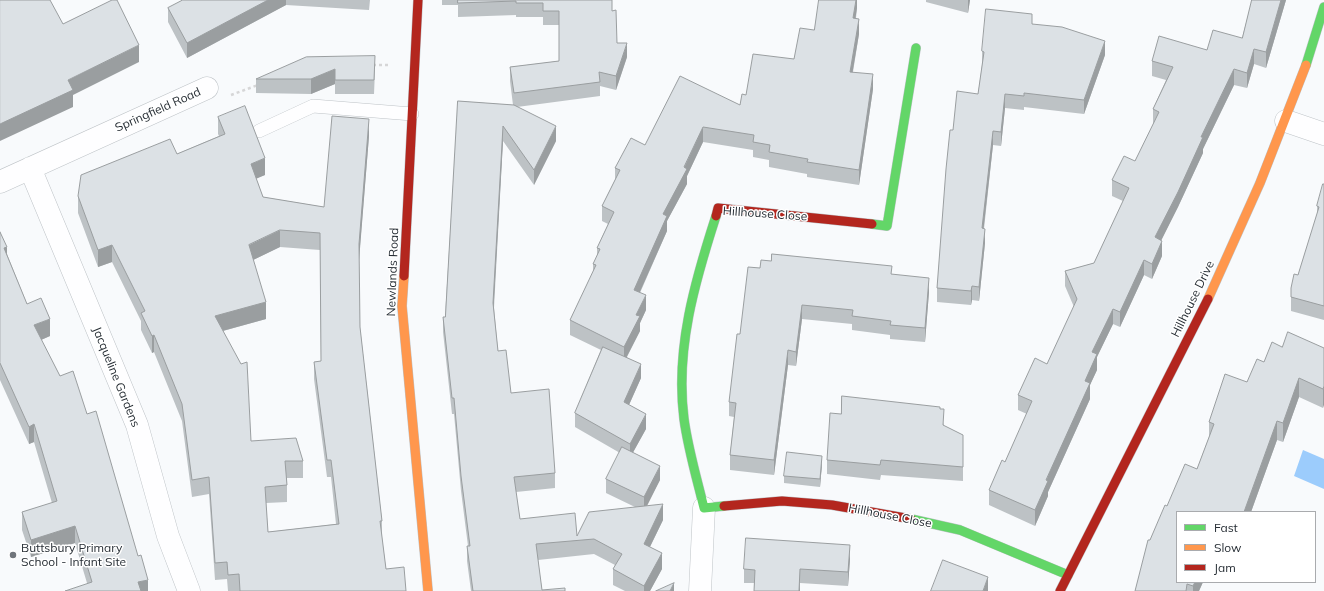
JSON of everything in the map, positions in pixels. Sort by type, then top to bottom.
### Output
[{"type":"street","name":"Newlands Road","points":[[418,0],[416,65],[402,306],[428,591]]},
{"type":"street","name":"Hillhouse Drive","points":[[1060,591],[1138,441],[1236,239],[1286,120],[1324,7]]},
{"type":"street","name":"Hillhouse Close","points":[[700,591],[704,508],[684,419],[682,382],[683,349],[696,282],[718,208],[888,226],[916,48]]},
{"type":"street","name":"Springfield Road","points":[[0,182],[207,88]]},
{"type":"street","points":[[1286,120],[1324,134]]},
{"type":"street","name":"Jacqueline Gardens","points":[[30,168],[137,425],[168,536],[189,591]]},
{"type":"street","name":"Hillhouse Close","points":[[704,508],[782,501],[832,505],[895,516],[960,530],[1068,575]]},
{"type":"lane","points":[[259,131],[313,106],[412,114]]},
{"type":"path","points":[[371,65],[416,65]]},
{"type":"path","name":"Springfield Road","points":[[207,88],[232,96],[260,84]]},
{"type":"water","points":[[1303,450],[1324,459],[1324,489],[1294,476]]},
{"type":"building","points":[[0,0],[50,0],[63,24],[112,0],[117,0],[139,45],[68,80],[73,90],[0,124]]},
{"type":"building","points":[[183,0],[268,0],[187,43],[168,8]]},
{"type":"building","points":[[458,0],[612,0],[612,11],[616,10],[617,43],[627,43],[616,76],[599,72],[600,82],[514,93],[510,67],[559,61],[559,11],[543,11],[543,3],[516,3],[516,1],[458,3]]},
{"type":"building","points":[[819,0],[856,0],[853,18],[859,19],[850,72],[873,74],[859,170],[807,162],[808,159],[769,152],[770,145],[753,142],[754,135],[703,127],[684,167],[687,169],[663,214],[667,216],[634,290],[646,295],[636,315],[640,316],[624,347],[570,320],[596,265],[593,264],[600,249],[597,248],[614,212],[602,206],[620,170],[615,168],[631,138],[645,145],[680,76],[740,105],[742,94],[746,95],[753,54],[794,59],[800,28],[814,30]]},
{"type":"building","points":[[1252,0],[1281,0],[1266,52],[1254,49],[1247,73],[1234,69],[1201,137],[1203,137],[1178,192],[1155,237],[1162,241],[1152,264],[1144,260],[1120,312],[1113,309],[1092,352],[1097,354],[1085,381],[1090,383],[1046,480],[1048,481],[1035,510],[989,490],[1002,460],[1005,462],[1032,401],[1018,395],[1035,358],[1047,364],[1077,299],[1065,271],[1094,263],[1129,188],[1112,180],[1124,156],[1135,161],[1159,112],[1153,109],[1173,67],[1152,61],[1159,36],[1207,50],[1213,30],[1242,38]]},
{"type":"building","points":[[986,9],[1032,14],[1032,24],[1062,27],[1105,41],[1084,100],[1024,93],[1024,96],[1005,94],[1001,132],[993,131],[982,228],[985,229],[979,287],[972,286],[971,291],[937,288],[950,130],[953,130],[957,91],[978,94],[984,52],[982,51]]},
{"type":"building","points":[[375,56],[374,80],[335,80],[335,69],[311,79],[256,79],[306,57]]},
{"type":"building","points":[[458,101],[514,105],[556,126],[534,170],[503,126],[493,303],[498,351],[506,350],[511,393],[549,389],[555,473],[514,477],[520,519],[575,513],[577,536],[589,512],[663,504],[644,544],[662,553],[644,586],[613,569],[622,554],[594,539],[536,544],[542,590],[565,588],[565,591],[473,591],[467,546],[470,546],[461,476],[454,398],[452,398],[443,317],[445,317]]},
{"type":"building","points":[[245,106],[265,158],[251,164],[263,197],[324,207],[332,116],[369,119],[359,244],[360,327],[386,569],[404,567],[406,591],[240,591],[239,574],[228,575],[227,562],[215,563],[209,477],[192,480],[182,404],[154,335],[152,336],[141,313],[145,311],[112,245],[98,250],[78,196],[81,175],[170,139],[177,154],[225,134],[218,117]],"holes":[[[280,230],[320,233],[321,361],[314,362],[327,460],[331,460],[339,524],[268,532],[265,487],[287,485],[285,461],[303,461],[296,438],[251,441],[247,362],[241,364],[215,316],[266,302],[249,245]]]},
{"type":"building","points":[[1323,184],[1324,306],[1291,297],[1294,274],[1298,275],[1319,207],[1317,206]]},
{"type":"building","points":[[0,232],[7,247],[4,248],[27,304],[41,298],[50,319],[34,325],[60,376],[73,371],[87,414],[96,411],[138,556],[141,555],[148,580],[138,582],[141,591],[65,591],[92,582],[75,526],[31,540],[22,512],[57,501],[34,424],[29,427],[0,363]]},
{"type":"building","points":[[772,254],[892,266],[891,274],[929,278],[925,328],[890,325],[891,321],[852,316],[853,310],[802,305],[796,352],[788,350],[774,460],[730,455],[736,403],[729,402],[737,334],[740,334],[748,267],[760,268],[761,260],[771,261]]},
{"type":"building","points":[[1288,332],[1324,348],[1323,389],[1299,378],[1283,423],[1277,421],[1244,511],[1176,511],[1176,583],[1194,583],[1193,586],[1187,584],[1186,591],[1135,591],[1148,540],[1150,540],[1165,505],[1167,506],[1185,464],[1197,469],[1214,424],[1209,422],[1225,374],[1247,382],[1257,359],[1264,362],[1272,342],[1282,347]]},
{"type":"building","points":[[603,347],[641,364],[624,402],[646,414],[630,444],[575,413]]},
{"type":"building","points":[[842,396],[940,407],[940,409],[944,409],[943,425],[963,435],[963,467],[881,460],[880,465],[827,460],[830,413],[841,414]]},
{"type":"building","points":[[622,447],[660,466],[644,497],[606,479]]},
{"type":"building","points":[[787,452],[822,456],[820,479],[784,476]]},
{"type":"building","points":[[746,538],[850,545],[848,572],[800,569],[799,591],[754,591],[755,570],[744,569]]},
{"type":"building","points":[[943,560],[988,577],[983,591],[931,591]]},
{"type":"building","points":[[674,583],[670,591],[656,591]]},
{"type":"traffic: fast","points":[[1306,65],[1324,7]]},
{"type":"traffic: fast","points":[[872,224],[887,226],[916,48]]},
{"type":"traffic: fast","points":[[716,216],[694,290],[689,316],[682,367],[682,393],[684,419],[688,441],[704,508],[724,506]]},
{"type":"traffic: fast","points":[[911,519],[960,530],[1068,575]]},
{"type":"traffic: slow","points":[[1208,299],[1260,183],[1306,65]]},
{"type":"traffic: slow","points":[[404,276],[402,306],[428,591]]},
{"type":"traffic: jam","points":[[404,276],[418,0]]},
{"type":"traffic: jam","points":[[716,216],[718,208],[872,224]]},
{"type":"traffic: jam","points":[[1060,591],[1208,299]]},
{"type":"traffic: jam","points":[[724,506],[782,501],[832,505],[911,519]]},
{"type":"place","name":"Buttsbury Primary School - Infant Site","points":[[13,555]]}]
